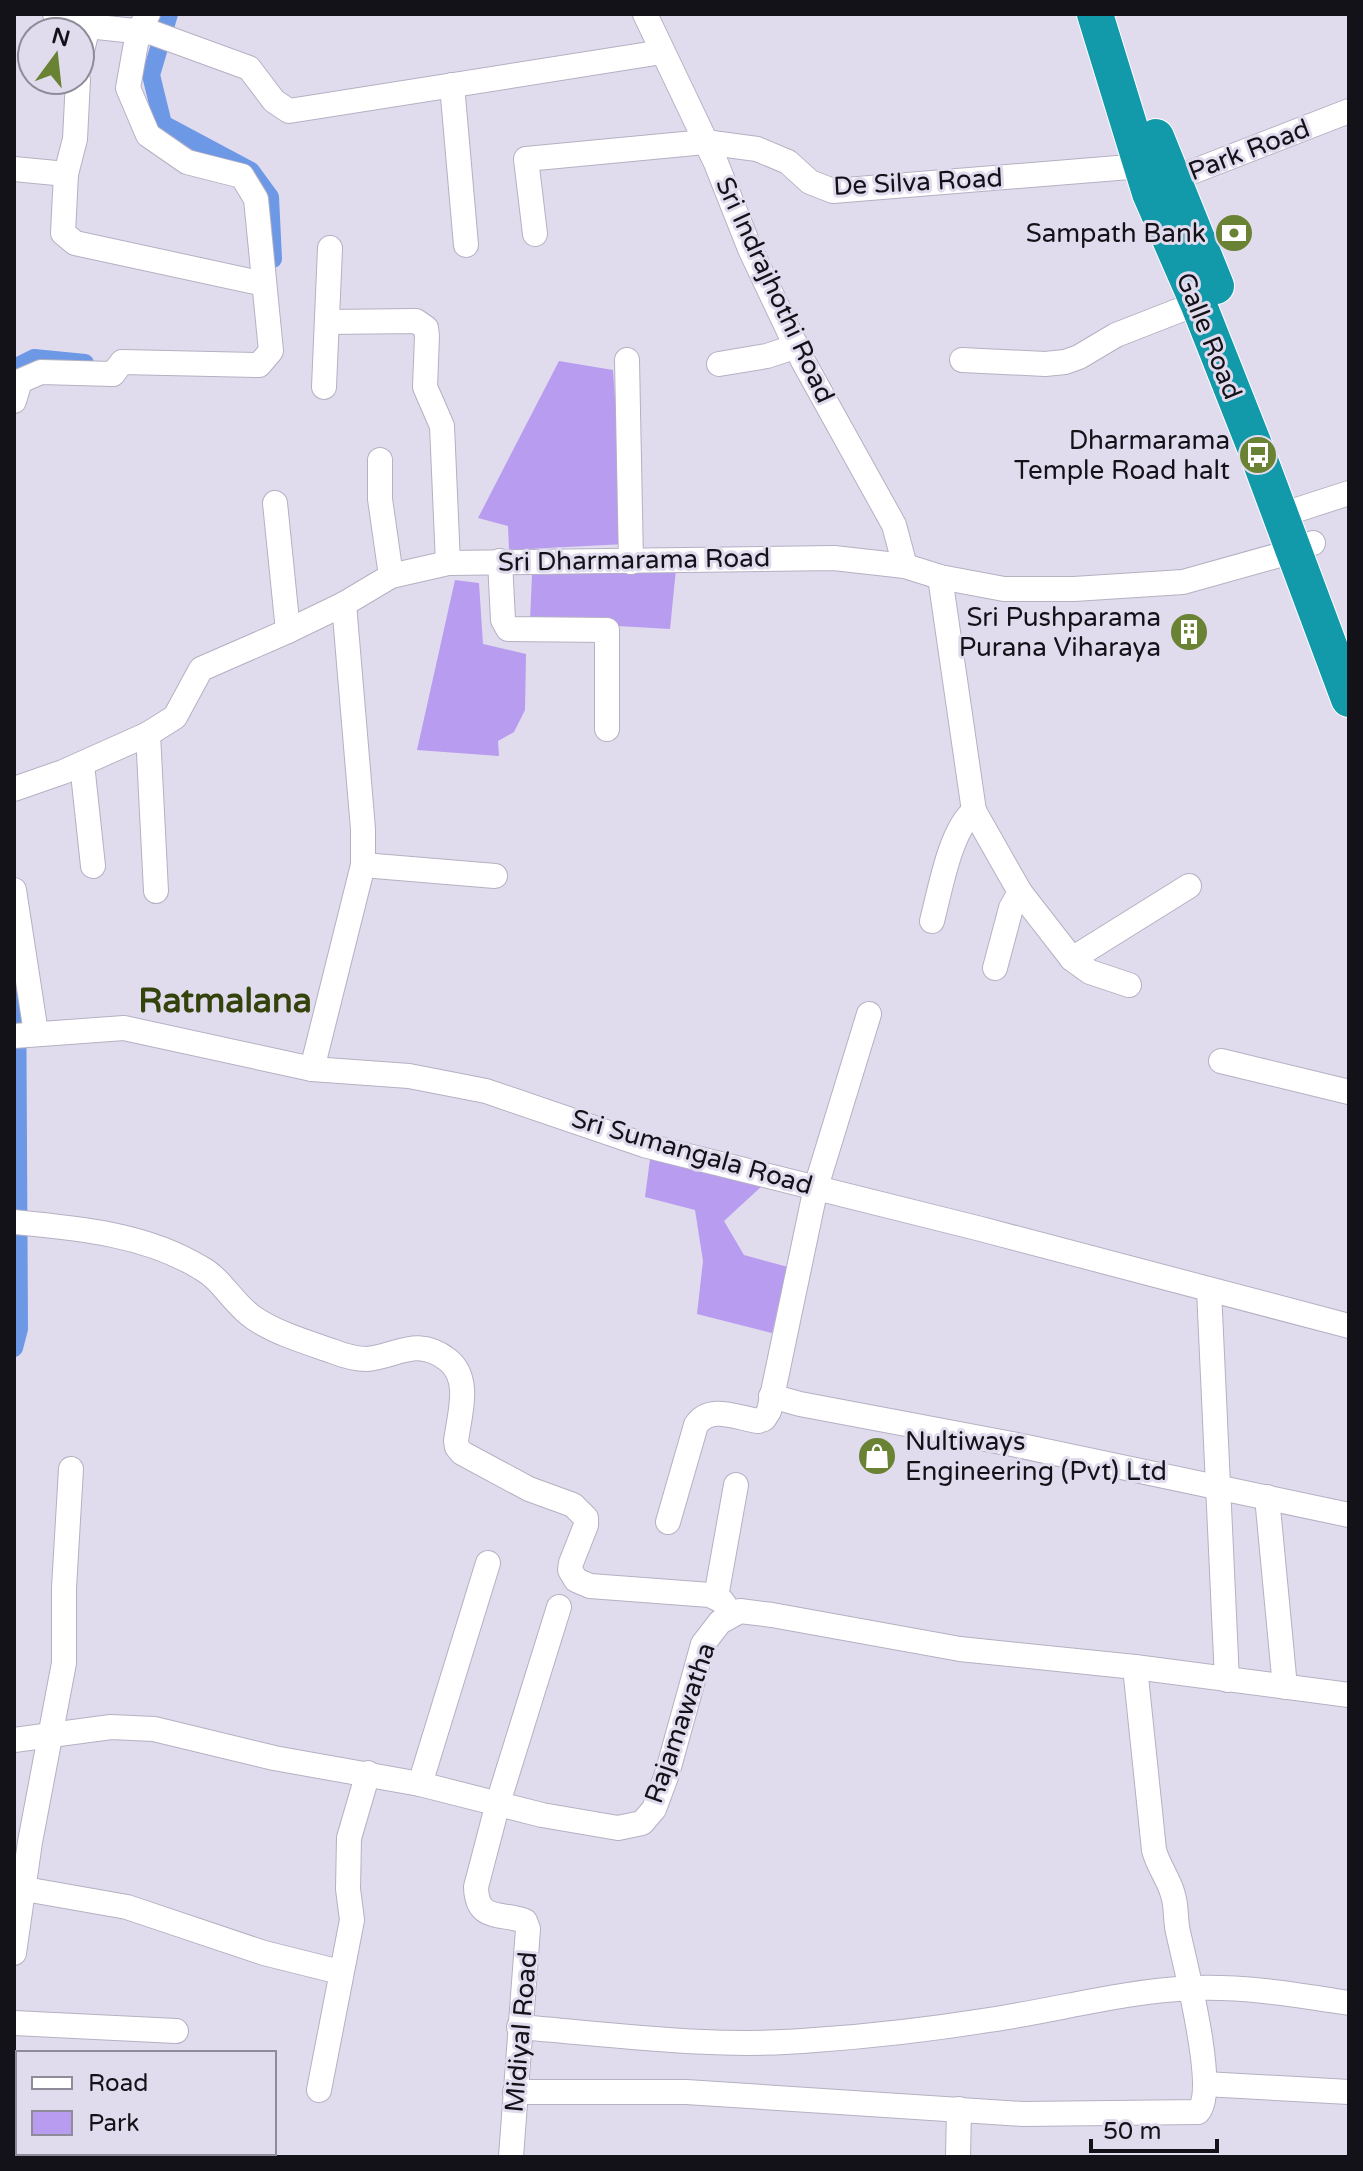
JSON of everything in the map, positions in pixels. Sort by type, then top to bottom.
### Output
[{"type":"highway","name":"Galle Road","points":[[1095,14],[1198,303],[1349,644]]},
{"type":"highway","name":"Galle Road","points":[[1115,14],[1154,178],[1206,262],[1290,512]]},
{"type":"highway","name":"Galle Road","points":[[1304,546],[1349,699]]},
{"type":"street","name":"Sri Indrajhothi Road","points":[[645,14],[716,163],[750,249],[803,361],[894,525],[905,566]]},
{"type":"street","points":[[96,26],[153,30],[249,68],[274,101],[289,111],[662,52]]},
{"type":"street","points":[[14,401],[20,381],[41,372],[259,365],[271,351],[256,199],[242,176],[187,162],[148,135],[128,88],[153,30]]},
{"type":"street","points":[[452,85],[466,245]]},
{"type":"street","points":[[77,96],[75,139],[66,174],[63,233],[75,243],[264,284]]},
{"type":"street","name":"Park Road","points":[[1154,178],[1349,111]]},
{"type":"street","name":"De Silva Road","points":[[535,234],[526,159],[705,142],[757,149],[788,162],[810,182],[833,191],[1154,178]]},
{"type":"street","points":[[14,169],[66,174]]},
{"type":"street","points":[[324,387],[330,248]]},
{"type":"street","points":[[962,360],[1065,362],[1116,335],[1198,303]]},
{"type":"street","points":[[327,322],[416,321],[426,328],[425,387],[442,426],[448,563]]},
{"type":"street","points":[[719,364],[767,356],[797,346]]},
{"type":"street","points":[[627,360],[631,562]]},
{"type":"street","points":[[380,460],[380,499],[391,576]]},
{"type":"street","points":[[1290,512],[1349,493]]},
{"type":"street","points":[[275,503],[288,631]]},
{"type":"street","name":"Sri Dharmarama Road","points":[[14,789],[82,764],[148,734],[175,717],[201,669],[344,604],[391,576],[448,563],[834,558],[905,566],[940,577],[1004,589],[1074,589],[1183,582],[1304,546]]},
{"type":"street","points":[[500,561],[503,620],[508,629],[607,630],[607,729]]},
{"type":"street","points":[[940,577],[974,811],[1020,892],[1072,959],[1090,972],[1129,985]]},
{"type":"street","points":[[312,1069],[363,865],[363,829],[344,604]]},
{"type":"street","points":[[148,734],[156,891]]},
{"type":"street","points":[[82,764],[93,866]]},
{"type":"street","points":[[932,921],[955,841],[967,817],[974,811]]},
{"type":"street","points":[[363,865],[495,876]]},
{"type":"street","points":[[1072,959],[1189,886]]},
{"type":"street","points":[[14,890],[26,1035]]},
{"type":"street","points":[[995,968],[1011,908],[1020,892]]},
{"type":"street","points":[[668,1522],[696,1425],[701,1418],[716,1413],[758,1421],[766,1416],[816,1187],[869,1014]]},
{"type":"street","name":"Sri Sumangala Road","points":[[26,1035],[124,1028],[312,1069],[409,1076],[486,1091],[644,1145],[1349,1326]]},
{"type":"street","points":[[1221,1061],[1349,1092]]},
{"type":"street","points":[[24,1223],[128,1239],[181,1257],[203,1268],[221,1283],[235,1302],[255,1319],[341,1354],[369,1359],[393,1351],[423,1349],[448,1360],[456,1368],[463,1388],[457,1447],[462,1453],[529,1489],[573,1505],[586,1518],[570,1570],[576,1580],[590,1586],[699,1593],[724,1606],[736,1485]]},
{"type":"street","points":[[1209,1290],[1227,1680]]},
{"type":"street","points":[[771,1396],[1349,1515]]},
{"type":"street","points":[[14,1953],[30,1842],[64,1663],[64,1588],[71,1469]]},
{"type":"street","points":[[1267,1497],[1285,1687]]},
{"type":"street","points":[[420,1784],[488,1563]]},
{"type":"street","name":"Rajamawatha","points":[[14,1740],[111,1727],[138,1727],[274,1758],[420,1784],[542,1815],[603,1827],[633,1826],[642,1823],[654,1809],[667,1774],[703,1644],[724,1606],[960,1649],[1135,1667],[1349,1695]]},
{"type":"street","points":[[498,1803],[559,1607]]},
{"type":"street","points":[[515,2092],[686,2092],[1023,2114],[1198,2112],[1204,2106],[1205,2084],[1174,1897],[1154,1850],[1135,1667]]},
{"type":"street","points":[[319,2090],[352,1920],[348,1889],[349,1838],[368,1773]]},
{"type":"street","name":"Midiyal Road","points":[[498,1803],[476,1887],[476,1898],[481,1909],[494,1916],[512,1916],[525,1921],[528,1936],[511,2157]]},
{"type":"street","points":[[25,1889],[127,1907],[264,1953],[340,1972]]},
{"type":"street","points":[[519,2027],[726,2043],[814,2041],[991,2020],[1131,1995],[1191,1988],[1254,1989],[1349,2003]]},
{"type":"street","points":[[14,2023],[176,2031]]},
{"type":"street","points":[[14,2074],[15,2107]]},
{"type":"street","points":[[1205,2084],[1349,2092]]},
{"type":"street","points":[[958,2157],[959,2109]]},
{"type":"green space","points":[[559,361],[613,370],[625,544],[509,550],[508,526],[478,518]]},
{"type":"green space","points":[[676,569],[670,629],[530,621],[532,575]]},
{"type":"green space","points":[[455,580],[479,583],[483,644],[526,654],[525,710],[514,732],[498,741],[499,756],[417,750]]},
{"type":"green space","points":[[650,1159],[763,1185],[724,1221],[744,1255],[788,1267],[772,1333],[697,1314],[703,1261],[695,1210],[645,1197]]},
{"type":"waterway","points":[[169,14],[151,75],[163,124],[251,171],[270,197],[273,259]]},
{"type":"waterway","points":[[14,368],[34,358],[85,363]]},
{"type":"waterway","points":[[14,1348],[19,1329],[17,964]]},
{"type":"place","name":"Sampath Bank","points":[[1234,233]]},
{"type":"place","name":"Dharmarama Temple Road halt","points":[[1258,455]]},
{"type":"place","name":"Sri Pushparama Purana Viharaya","points":[[1189,632]]},
{"type":"place","name":"Nultiways Engineering (Pvt) Ltd","points":[[877,1456]]},
{"type":"district","name":"Ratmalana","points":[[225,1001]]}]
